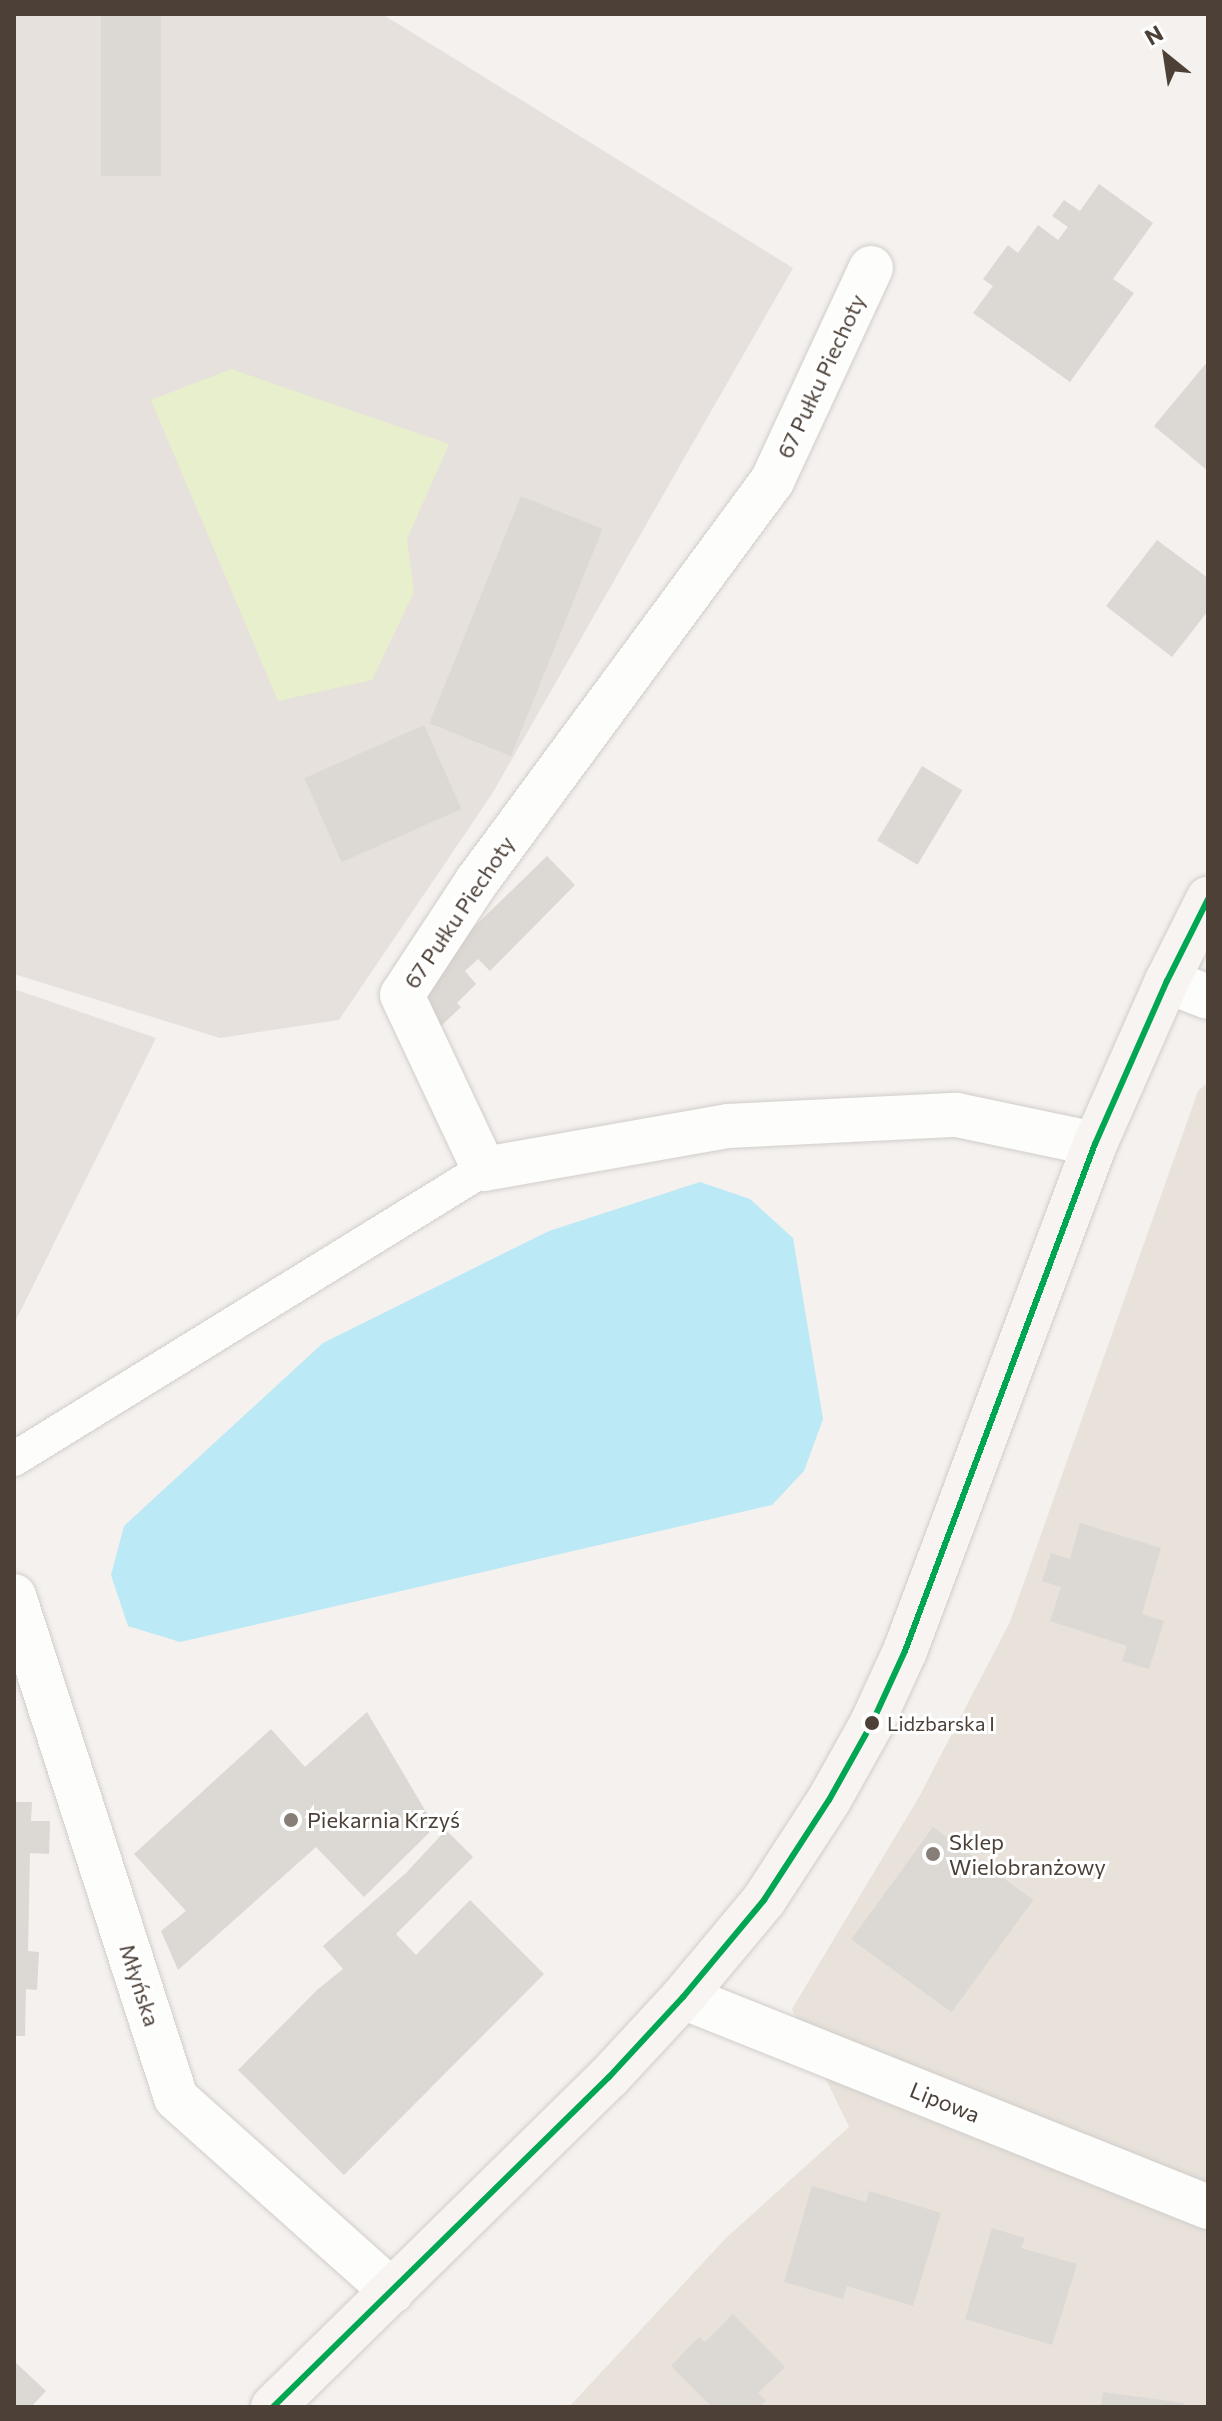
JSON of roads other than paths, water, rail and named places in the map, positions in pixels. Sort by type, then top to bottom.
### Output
[{"type":"main road","points":[[273,2407],[609,2077],[683,1997],[764,1900],[829,1800],[872,1723],[905,1651],[1095,1144],[1167,981],[1208,899]]},
{"type":"street","name":"67 Pułku Piechoty","points":[[484,1169],[402,995],[477,881],[772,481],[871,268]]},
{"type":"street","points":[[1167,981],[1208,997]]},
{"type":"street","points":[[484,1169],[728,1126],[957,1115],[1095,1144]]},
{"type":"street","name":"Młyńska","points":[[14,1596],[176,2098],[392,2291]]},
{"type":"street","name":"Lipowa","points":[[683,1997],[1208,2207]]},
{"type":"lane","points":[[14,1459],[484,1169]]},
{"type":"water","points":[[700,1182],[750,1199],[793,1238],[823,1419],[804,1471],[772,1505],[180,1642],[128,1626],[111,1575],[124,1526],[323,1343],[549,1231]]},
{"type":"place","name":"Lidzbarska I","points":[[872,1723]]},
{"type":"place","name":"Piekarnia Krzyś","points":[[291,1820]]},
{"type":"place","name":"Sklep Wielobranżowy","points":[[933,1854]]}]
